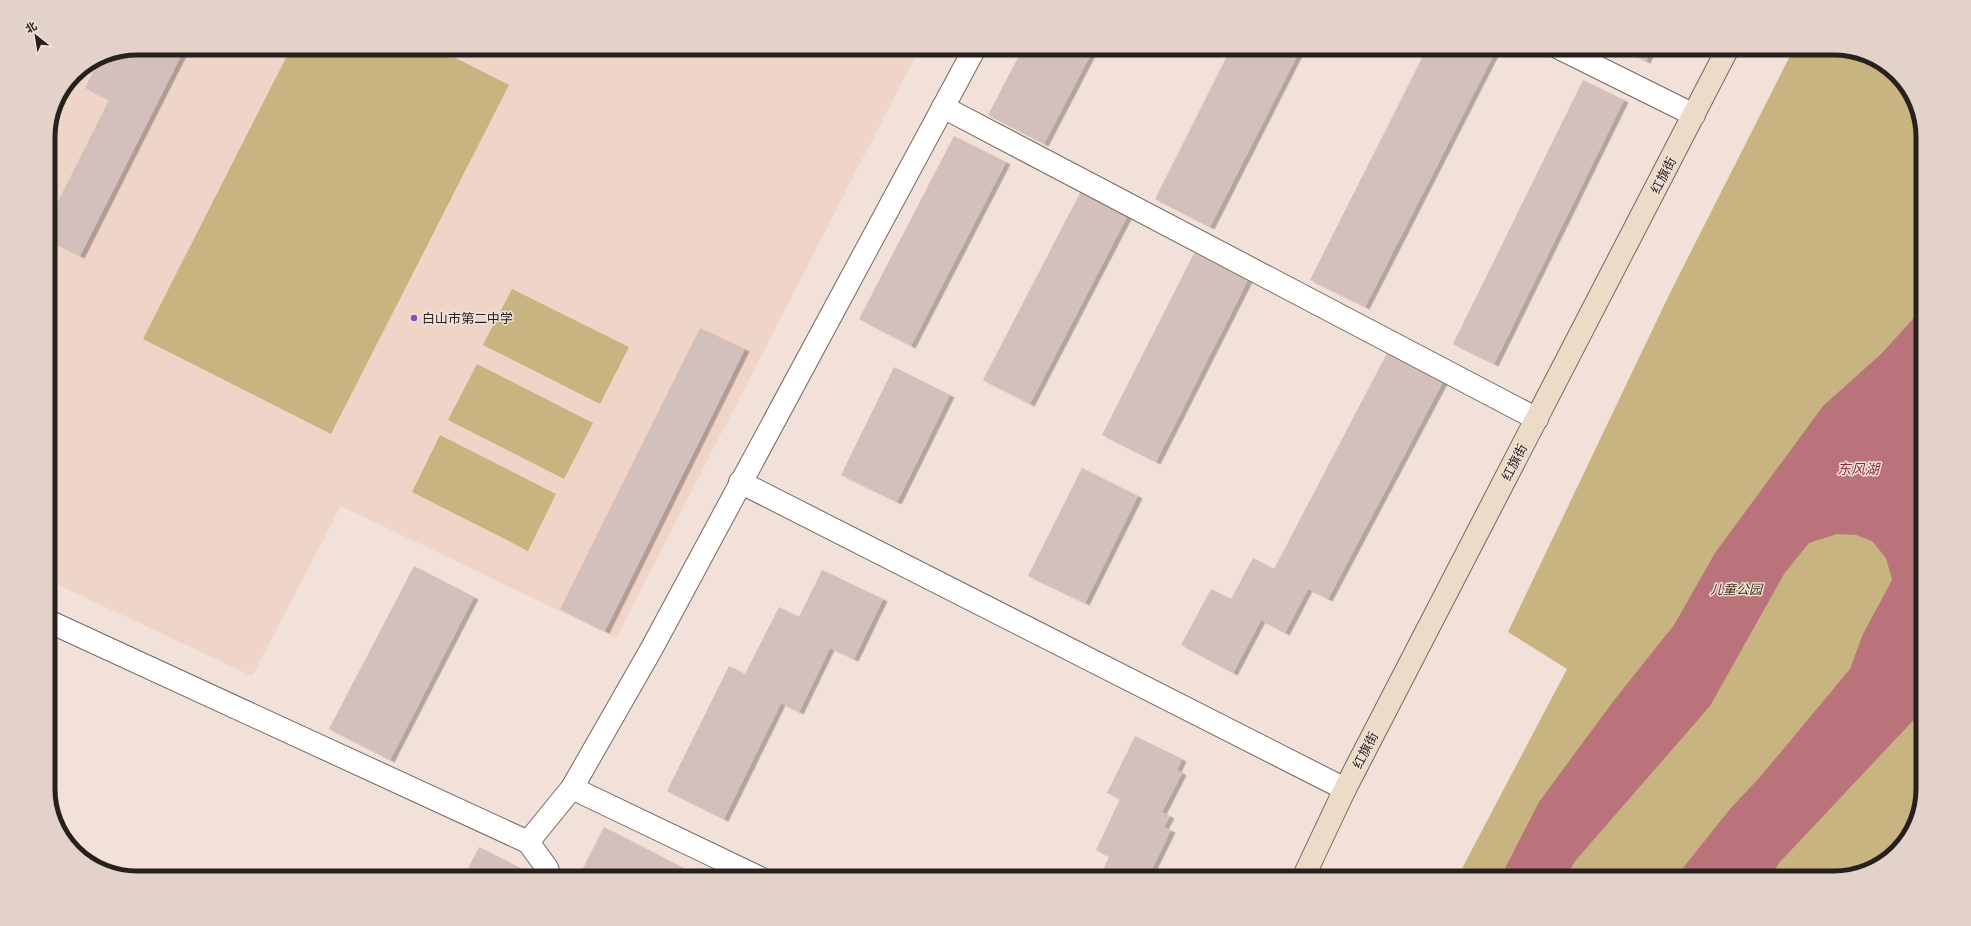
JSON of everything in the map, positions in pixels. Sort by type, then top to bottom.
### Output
[{"type":"main road","name":"红旗街","points":[[1306,871],[1345,789],[1724,55]]},
{"type":"street","points":[[528,842],[572,788],[652,648],[971,55]]},
{"type":"street","points":[[1573,55],[1694,115]]},
{"type":"street","points":[[943,107],[1537,419]]},
{"type":"street","points":[[740,482],[1345,789]]},
{"type":"street","points":[[55,624],[528,842],[548,871]]},
{"type":"street","points":[[572,788],[745,871]]},
{"type":"shaded area","name":"白山市第二中学","points":[[137,55],[916,55],[616,638],[341,506],[252,676],[55,583],[55,131],[59,110],[63,101],[75,83],[83,75],[110,59]]},
{"type":"green space","points":[[287,55],[450,55],[509,85],[331,434],[143,339]]},
{"type":"green space","name":"儿童公园","points":[[1790,55],[1834,55],[1856,58],[1875,66],[1892,79],[1908,101],[1912,110],[1916,131],[1916,795],[1912,816],[1899,839],[1888,851],[1866,865],[1845,870],[1461,871],[1567,669],[1508,632],[1669,295]]},
{"type":"green space","points":[[512,289],[629,347],[600,404],[483,345]]},
{"type":"green space","points":[[477,364],[593,423],[564,479],[448,420]]},
{"type":"green space","points":[[440,435],[556,494],[528,551],[412,492]]},
{"type":"water","name":"东风湖","points":[[1916,316],[1916,717],[1780,862],[1774,871],[1681,871],[1730,809],[1760,777],[1850,669],[1863,634],[1892,580],[1886,558],[1872,541],[1856,535],[1837,534],[1809,543],[1784,574],[1710,706],[1576,860],[1569,871],[1504,871],[1539,802],[1615,699],[1674,625],[1715,553],[1823,406],[1881,354]]},
{"type":"building","points":[[137,55],[181,55],[80,256],[55,244],[55,207],[109,100],[85,88],[96,66],[110,59]]},
{"type":"building","points":[[1019,55],[1090,55],[1044,144],[988,115]]},
{"type":"building","points":[[1227,55],[1297,55],[1210,227],[1155,199]]},
{"type":"building","points":[[1423,55],[1493,55],[1365,307],[1310,280]]},
{"type":"building","points":[[1633,55],[1649,55],[1646,61]]},
{"type":"building","points":[[1583,80],[1624,100],[1494,364],[1453,344]]},
{"type":"building","points":[[954,136],[1006,162],[911,346],[859,319]]},
{"type":"building","points":[[1081,191],[1128,215],[1030,404],[983,380]]},
{"type":"building","points":[[1194,253],[1248,280],[1156,462],[1102,435]]},
{"type":"building","points":[[700,328],[745,349],[605,631],[560,609]]},
{"type":"building","points":[[1387,353],[1443,382],[1328,599],[1308,589],[1285,633],[1261,620],[1233,673],[1181,645],[1211,589],[1231,599],[1253,558],[1274,569]]},
{"type":"building","points":[[894,367],[950,395],[897,502],[841,475]]},
{"type":"building","points":[[1082,468],[1138,496],[1085,603],[1028,576]]},
{"type":"building","points":[[414,566],[474,597],[390,760],[329,729]]},
{"type":"building","points":[[822,570],[883,599],[854,659],[830,648],[799,712],[781,703],[724,819],[667,791],[729,666],[745,674],[779,607],[799,617]]},
{"type":"building","points":[[1135,736],[1182,759],[1177,770],[1182,773],[1162,812],[1170,816],[1164,827],[1171,830],[1151,871],[1102,871],[1109,857],[1096,850],[1120,799],[1107,793]]},
{"type":"building","points":[[604,827],[689,871],[582,871]]},
{"type":"building","points":[[479,847],[526,871],[467,871]]},
{"type":"place","name":"白山市第二中学","points":[[414,318]]}]
